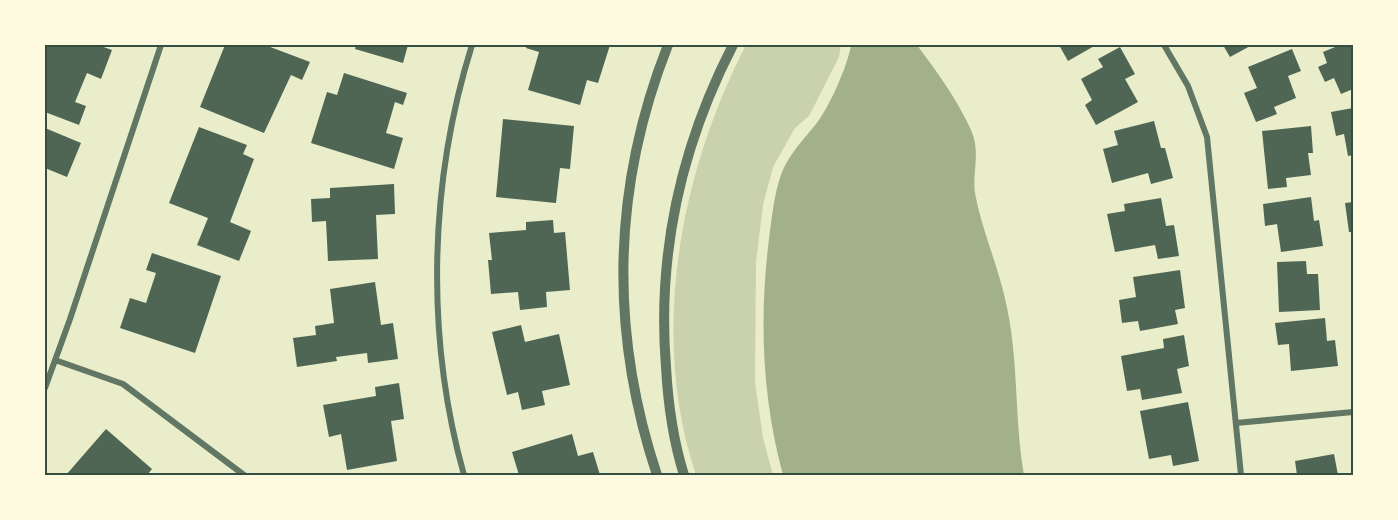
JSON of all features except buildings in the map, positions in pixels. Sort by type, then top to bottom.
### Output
[{"type":"street","points":[[45,388],[161,45]]},
{"type":"street","points":[[464,475],[444,373],[438,268],[442,187],[447,148],[472,45]]},
{"type":"street","points":[[657,475],[640,419],[626,343],[623,265],[626,202],[638,137],[649,93],[668,45]]},
{"type":"street","points":[[684,475],[672,423],[665,356],[663,293],[668,250],[682,174],[691,142],[704,106],[733,45]]},
{"type":"street","points":[[1164,45],[1188,87],[1207,137],[1241,475]]},
{"type":"street","points":[[56,360],[123,384],[244,475]]},
{"type":"street","points":[[1236,423],[1353,412]]},
{"type":"shaded area","points":[[746,45],[841,45],[839,57],[809,116],[795,128],[773,167],[763,205],[756,262],[755,382],[763,438],[773,475],[696,475],[682,422],[675,367],[674,311],[679,256],[689,200],[704,146],[723,94]]},
{"type":"shaded area","points":[[851,45],[917,45],[953,97],[971,130],[976,154],[975,193],[1003,289],[1010,324],[1024,475],[783,475],[767,387],[763,328],[766,269],[774,205],[779,180],[785,165],[827,108],[842,75]]}]
